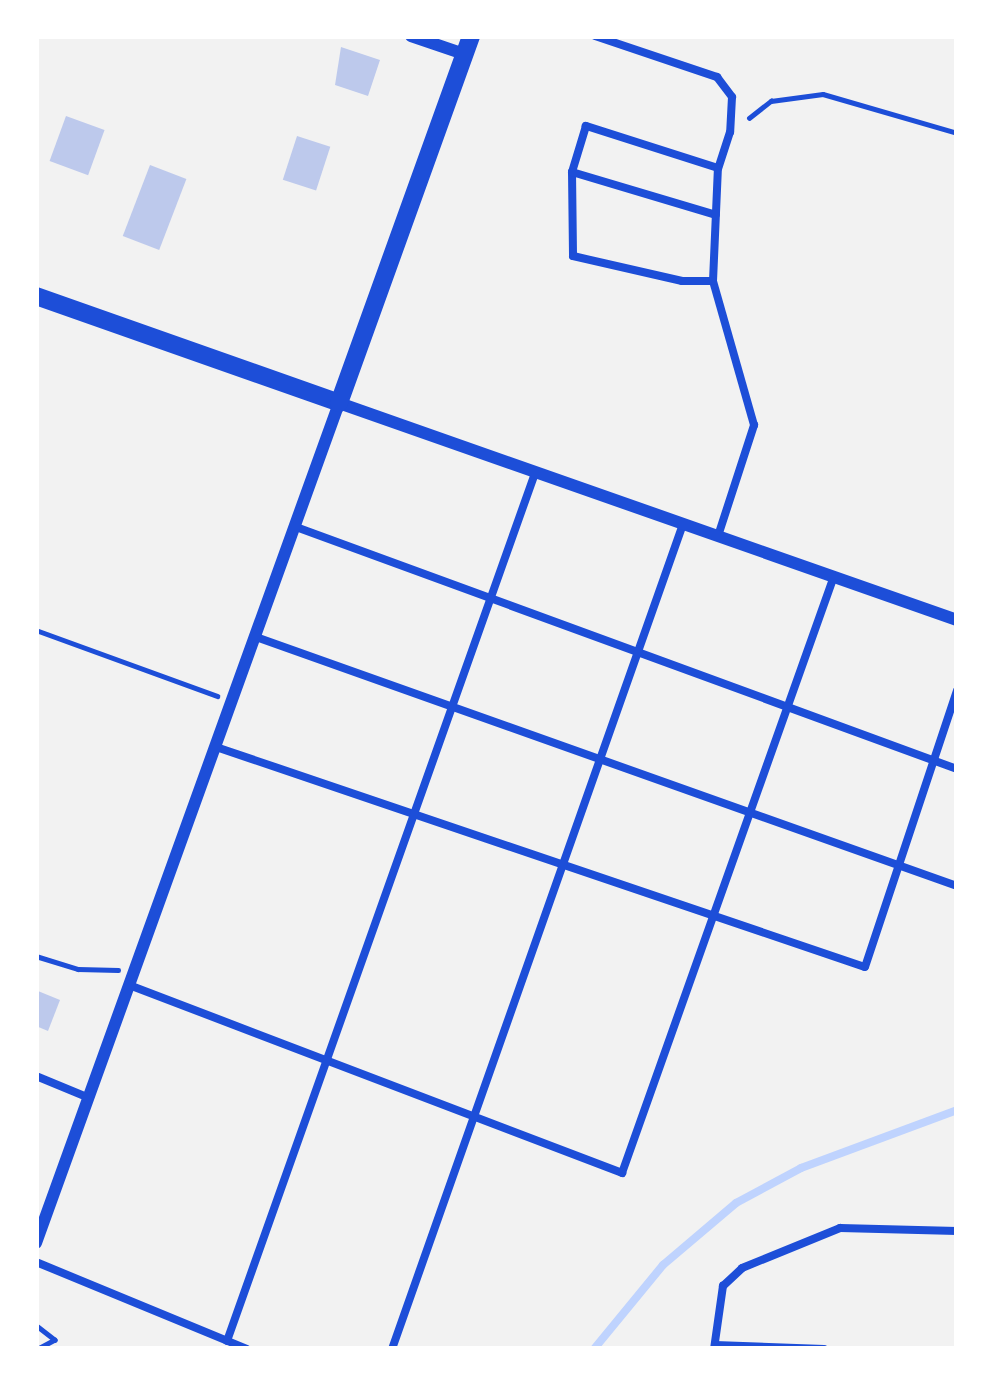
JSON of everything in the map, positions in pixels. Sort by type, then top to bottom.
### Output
[{"type":"street","points":[[36,1243],[467,45],[411,36]]},
{"type":"street","points":[[36,296],[957,620]]},
{"type":"lane","points":[[595,36],[717,77],[732,97],[730,132],[718,168],[713,281],[754,425],[718,536]]},
{"type":"lane","points":[[713,281],[682,281],[573,256],[572,172],[586,126],[718,168]]},
{"type":"lane","points":[[572,172],[716,215]]},
{"type":"lane","points":[[227,1341],[535,472]]},
{"type":"lane","points":[[392,1349],[684,524]]},
{"type":"lane","points":[[294,526],[786,711],[957,770]]},
{"type":"lane","points":[[129,985],[622,1173],[834,576]]},
{"type":"lane","points":[[254,637],[957,886]]},
{"type":"lane","points":[[215,747],[866,967],[957,690]]},
{"type":"lane","points":[[36,1076],[88,1097]]},
{"type":"lane","points":[[824,1349],[714,1347],[723,1286],[742,1268],[840,1228],[957,1231]]},
{"type":"lane","points":[[36,1262],[247,1349]]},
{"type":"path","points":[[730,132],[771,101],[824,94],[957,133]]},
{"type":"path","points":[[36,630],[231,701]]},
{"type":"path","points":[[36,956],[78,969],[134,970]]},
{"type":"path","points":[[36,1325],[52,1334],[52,1346],[38,1349]]},
{"type":"building","points":[[341,47],[380,60],[368,96],[335,85]]},
{"type":"building","points":[[66,116],[105,130],[88,175],[50,161]]},
{"type":"building","points":[[297,136],[330,147],[316,191],[283,180]]},
{"type":"building","points":[[150,165],[186,179],[159,250],[123,236]]},
{"type":"building","points":[[38,991],[60,1000],[48,1031],[36,1026]]},
{"type":"waterway","points":[[594,1349],[663,1265],[736,1203],[801,1168],[957,1110]]}]
